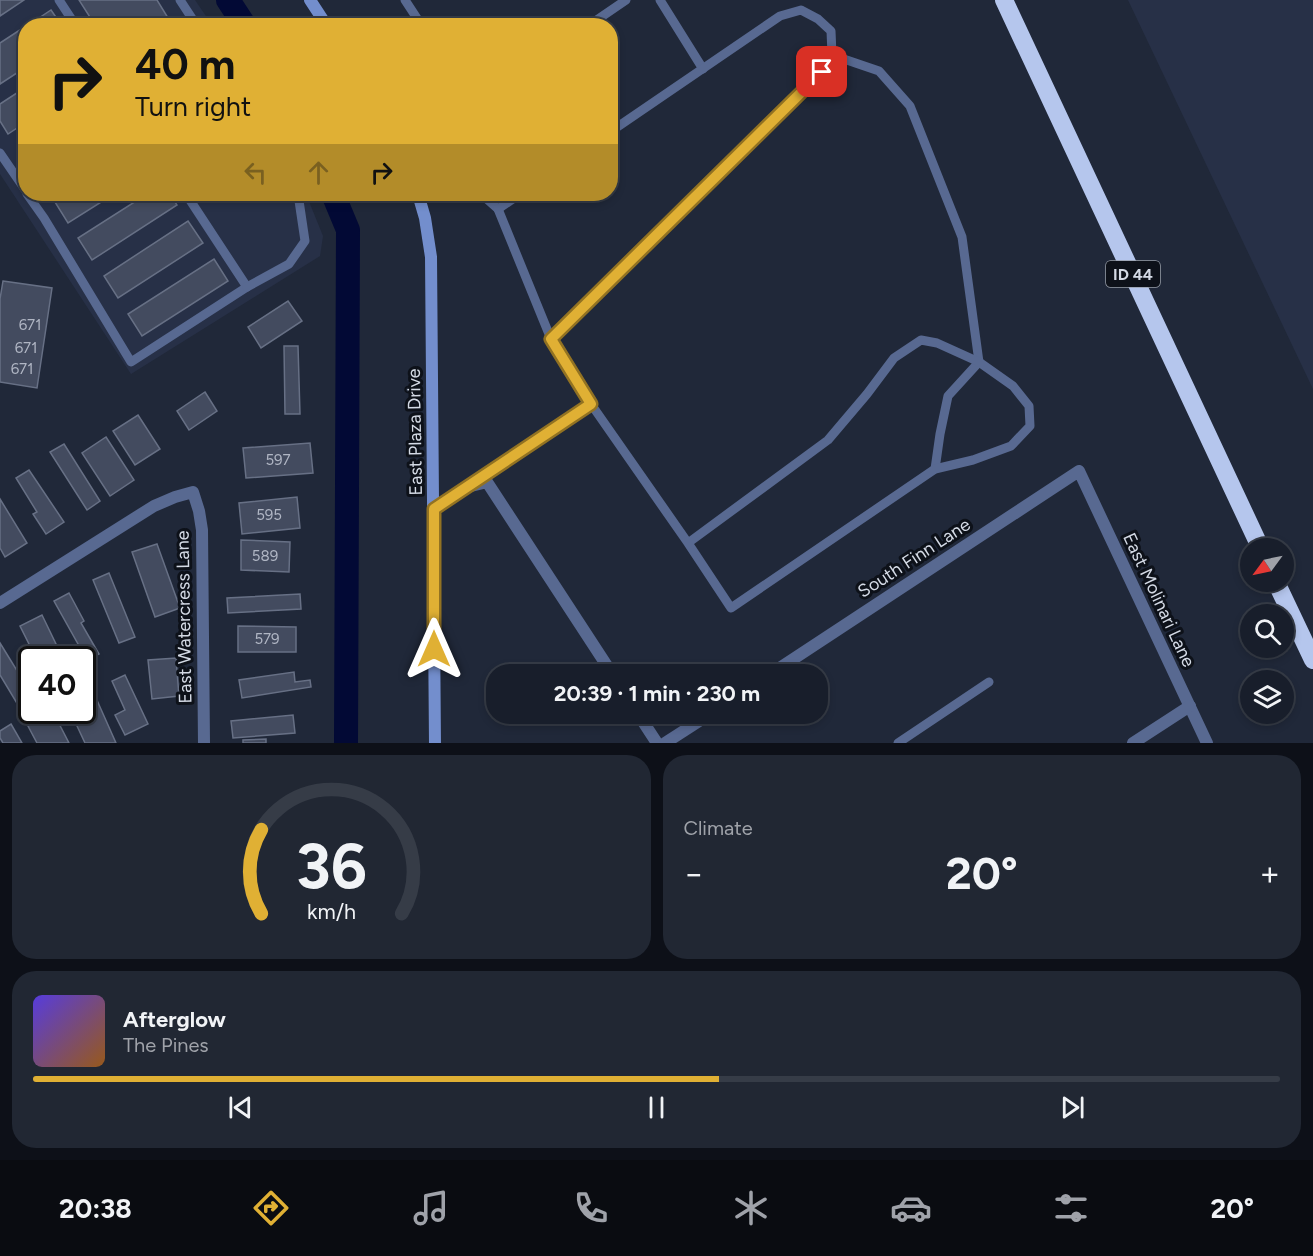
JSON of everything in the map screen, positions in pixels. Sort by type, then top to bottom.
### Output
[{"type":"highway","name":"ID 44","points":[[1004,0],[1256,538]]},
{"type":"highway","points":[[1281,592],[1313,660]]},
{"type":"street","points":[[310,0],[322,18]]},
{"type":"street","name":"East Plaza Drive","points":[[420,201],[431,257],[435,743]]},
{"type":"street","name":"South Finn Lane","points":[[786,664],[1079,471]]},
{"type":"street","name":"East Molinari Lane","points":[[1079,471],[1207,743]]},
{"type":"street","points":[[467,487],[487,482],[606,664]]},
{"type":"street","name":"East Watercress Lane","points":[[0,603],[154,506],[193,492],[202,530],[204,743]]},
{"type":"street","points":[[1133,743],[1190,706]]},
{"type":"street","points":[[645,724],[657,743]]},
{"type":"street","points":[[665,743],[694,724]]},
{"type":"lane","points":[[59,0],[71,18]]},
{"type":"lane","points":[[180,0],[192,18]]},
{"type":"lane","points":[[405,0],[417,18]]},
{"type":"lane","points":[[600,18],[626,0]]},
{"type":"lane","points":[[660,0],[703,69]]},
{"type":"lane","points":[[551,339],[822,72],[832,55],[831,31],[818,19],[801,10],[780,16],[618,127]]},
{"type":"lane","points":[[832,55],[879,70],[910,106],[962,237],[979,362]]},
{"type":"lane","points":[[0,153],[18,180]]},
{"type":"lane","points":[[32,201],[131,362],[247,287],[289,264],[305,241],[299,201]]},
{"type":"lane","points":[[191,201],[247,287]]},
{"type":"lane","points":[[490,201],[498,208],[551,339],[591,404],[731,608],[935,469],[973,460],[1011,446],[1030,426],[1029,406],[1013,386],[979,362],[937,343],[921,340],[894,358],[828,440],[688,543]]},
{"type":"lane","points":[[498,208],[509,201]]},
{"type":"lane","points":[[935,469],[948,396],[979,362]]},
{"type":"lane","points":[[434,509],[591,404]]},
{"type":"lane","points":[[898,743],[989,682]]},
{"type":"shaded area","points":[[0,0],[195,0],[207,18],[18,18],[18,201],[309,201],[323,236],[320,256],[131,374],[0,174]]},
{"type":"shaded area","points":[[1128,0],[1313,0],[1313,389]]},
{"type":"building","points":[[0,0],[24,0],[0,16]]},
{"type":"building","points":[[79,0],[157,0],[168,18],[91,18]]},
{"type":"building","points":[[51,10],[56,18],[39,18]]},
{"type":"building","points":[[18,31],[18,72],[0,84],[0,43]]},
{"type":"building","points":[[18,92],[18,127],[8,134],[0,121],[0,104]]},
{"type":"building","points":[[54,201],[103,201],[68,223]]},
{"type":"building","points":[[136,201],[174,201],[177,205],[92,260],[78,238]]},
{"type":"building","points":[[188,221],[203,243],[118,298],[104,276]]},
{"type":"building","points":[[214,259],[228,281],[142,336],[128,314]]},
{"type":"building","points":[[3,281],[52,288],[37,388],[0,382],[0,299]]},
{"type":"building","points":[[288,301],[302,321],[261,348],[248,327]]},
{"type":"building","points":[[284,346],[298,346],[300,414],[285,414]]},
{"type":"building","points":[[205,392],[217,411],[189,430],[177,411]]},
{"type":"building","points":[[138,415],[160,449],[135,465],[113,431]]},
{"type":"building","points":[[106,437],[134,480],[110,496],[82,453]]},
{"type":"building","points":[[310,443],[313,473],[246,478],[243,448]]},
{"type":"building","points":[[64,444],[100,501],[87,510],[50,452]]},
{"type":"building","points":[[29,470],[64,522],[46,534],[33,514],[37,512],[16,478]]},
{"type":"building","points":[[297,497],[300,528],[242,534],[239,503]]},
{"type":"building","points":[[0,499],[27,543],[5,557],[0,548]]},
{"type":"building","points":[[241,540],[290,542],[289,572],[241,570]]},
{"type":"building","points":[[157,544],[180,608],[155,617],[132,552]]},
{"type":"building","points":[[109,573],[135,637],[119,643],[93,580]]},
{"type":"building","points":[[69,593],[84,621],[81,623],[94,646],[79,646],[54,601]]},
{"type":"building","points":[[300,594],[301,609],[228,613],[227,598]]},
{"type":"building","points":[[42,615],[56,644],[30,646],[20,626]]},
{"type":"building","points":[[238,626],[296,627],[296,652],[238,652]]},
{"type":"building","points":[[0,643],[18,672],[18,705],[0,675]]},
{"type":"building","points":[[176,658],[179,696],[152,699],[148,660]]},
{"type":"building","points":[[294,672],[295,682],[310,680],[311,687],[242,698],[239,680]]},
{"type":"building","points":[[125,675],[148,724],[125,735],[115,715],[125,710],[112,681]]},
{"type":"building","points":[[96,698],[116,743],[85,743],[76,724],[96,724]]},
{"type":"building","points":[[293,715],[295,733],[233,738],[231,721]]},
{"type":"building","points":[[11,724],[22,743],[3,743],[0,738],[0,731]]},
{"type":"building","points":[[59,724],[69,743],[37,743],[28,726]]},
{"type":"building","points":[[266,739],[266,743],[243,743],[243,740]]},
{"type":"waterway","points":[[228,0],[240,18]]},
{"type":"waterway","points":[[336,201],[348,230],[346,743]]},
{"type":"route","points":[[434,649],[434,509],[591,404],[551,339],[822,72]]}]
